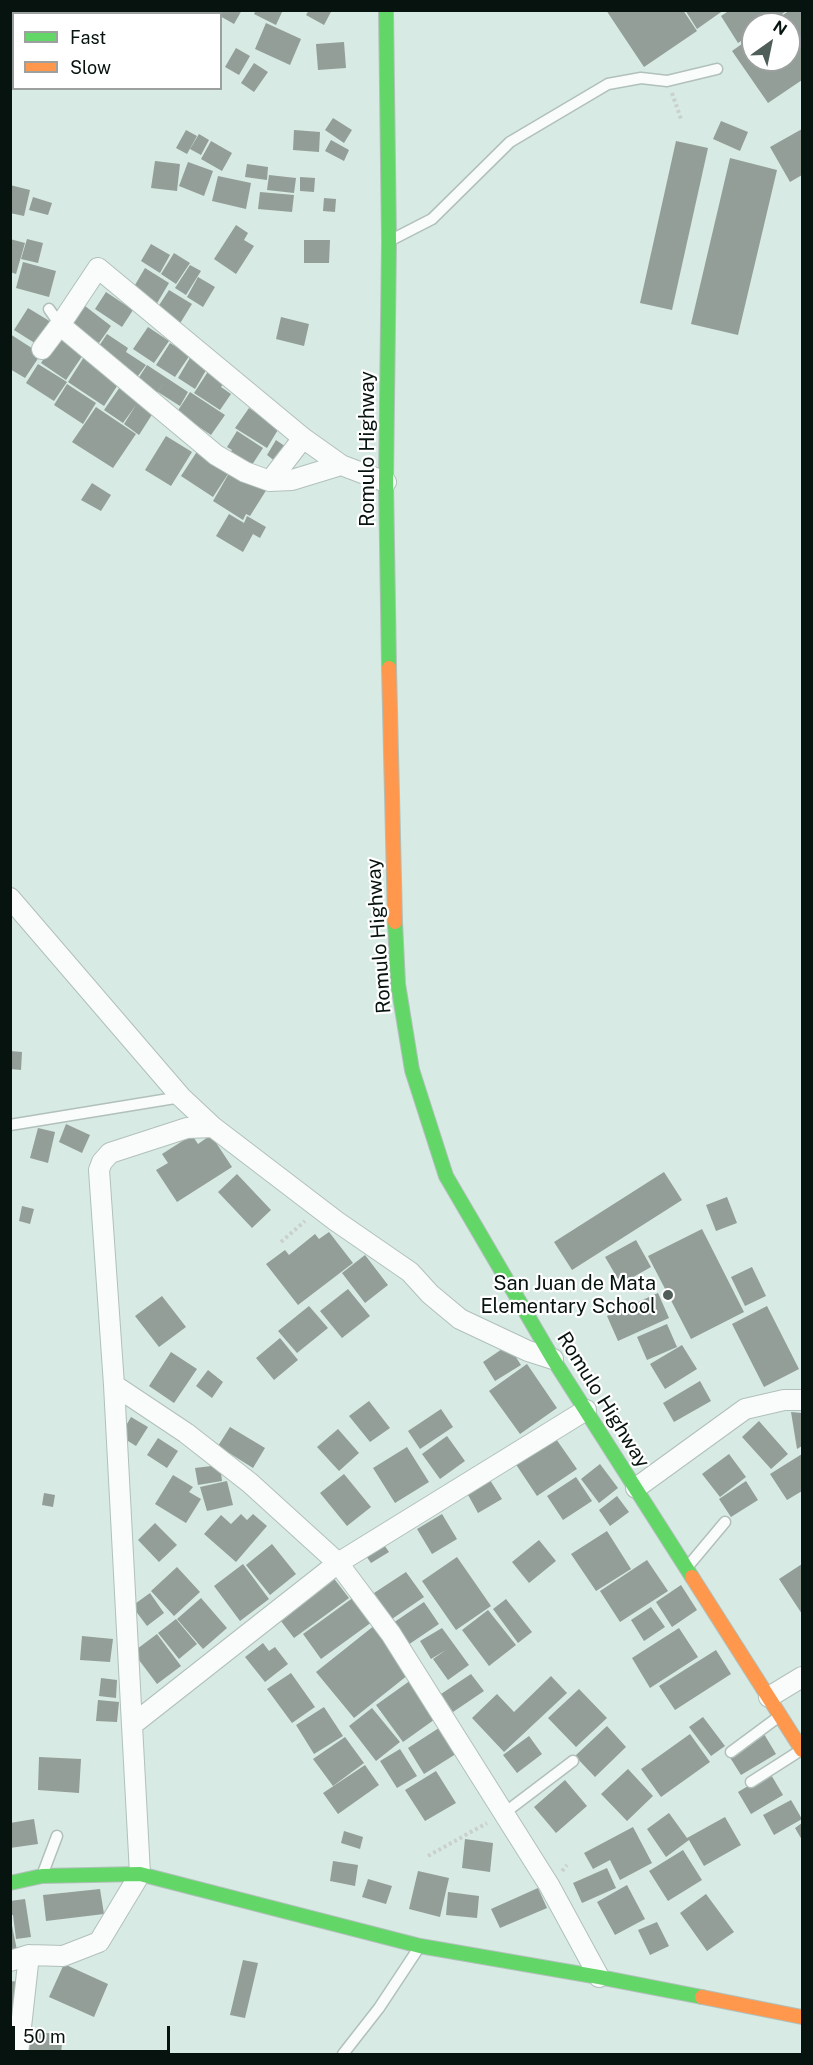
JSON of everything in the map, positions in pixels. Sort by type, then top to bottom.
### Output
[{"type":"main road","name":"Romulo Highway","points":[[386,10],[389,240],[386,482],[393,893],[398,984],[412,1070],[446,1176],[553,1359],[802,1750]]},
{"type":"main road","points":[[10,1883],[42,1876],[140,1874],[420,1946],[599,1977],[802,2017]]},
{"type":"street","points":[[42,349],[98,268],[303,438],[341,465],[386,482]]},
{"type":"street","points":[[60,326],[216,455],[245,472],[270,481],[292,480],[341,465]]},
{"type":"street","points":[[270,481],[303,438]]},
{"type":"street","points":[[10,898],[181,1097],[213,1127],[319,1208],[410,1272],[430,1294],[460,1319],[528,1351],[553,1359]]},
{"type":"street","points":[[18,2055],[20,1958],[63,1956],[99,1942],[140,1874],[114,1385],[99,1179],[102,1162],[110,1153],[187,1128],[213,1127]]},
{"type":"street","points":[[114,1385],[186,1433],[250,1483],[338,1563],[391,1634],[549,1885],[599,1977]]},
{"type":"street","points":[[636,1488],[746,1409],[784,1400],[802,1400]]},
{"type":"street","points":[[132,1725],[338,1563],[586,1410]]},
{"type":"street","points":[[769,1697],[802,1677]]},
{"type":"lane","points":[[389,240],[432,219],[510,142],[608,84],[641,78],[667,81],[717,69]]},
{"type":"lane","points":[[49,309],[60,326]]},
{"type":"lane","points":[[10,1125],[181,1097]]},
{"type":"lane","points":[[687,1568],[725,1522]]},
{"type":"lane","points":[[731,1752],[780,1716]]},
{"type":"lane","points":[[751,1782],[802,1750]]},
{"type":"lane","points":[[503,1814],[573,1761]]},
{"type":"lane","points":[[42,1876],[57,1836]]},
{"type":"lane","points":[[343,2055],[380,2008],[420,1946]]},
{"type":"path","points":[[667,81],[681,119]]},
{"type":"path","points":[[281,1242],[319,1208]]},
{"type":"path","points":[[428,1856],[503,1814]]},
{"type":"building","points":[[211,10],[242,10],[234,24],[222,17],[222,12]]},
{"type":"building","points":[[256,10],[283,10],[276,25],[254,14]]},
{"type":"building","points":[[309,10],[332,10],[324,25],[306,15]]},
{"type":"building","points":[[606,10],[683,10],[697,31],[644,67]]},
{"type":"building","points":[[685,10],[724,10],[697,29]]},
{"type":"building","points":[[730,10],[788,10],[785,12],[741,12],[741,41],[738,43],[721,16]]},
{"type":"building","points":[[802,10],[802,80],[768,103],[747,72],[801,72],[801,12],[787,12]]},
{"type":"building","points":[[266,23],[301,39],[290,65],[255,49]]},
{"type":"building","points":[[344,42],[346,68],[318,70],[316,44]]},
{"type":"building","points":[[741,45],[741,64],[732,51]]},
{"type":"building","points":[[236,48],[250,56],[239,75],[225,67]]},
{"type":"building","points":[[254,63],[268,72],[254,92],[241,83]]},
{"type":"building","points":[[333,118],[352,130],[344,143],[325,130]]},
{"type":"building","points":[[721,121],[748,132],[740,151],[713,139]]},
{"type":"building","points":[[802,129],[802,175],[790,182],[770,147]]},
{"type":"building","points":[[186,130],[197,136],[187,154],[176,148]]},
{"type":"building","points":[[294,130],[320,132],[319,152],[293,150]]},
{"type":"building","points":[[199,134],[209,140],[201,155],[190,149]]},
{"type":"building","points":[[331,140],[349,150],[344,161],[325,151]]},
{"type":"building","points":[[211,141],[232,153],[222,171],[201,159]]},
{"type":"building","points":[[676,141],[708,148],[672,310],[640,303]]},
{"type":"building","points":[[730,158],[777,170],[738,335],[691,324]]},
{"type":"building","points":[[155,161],[180,164],[177,191],[151,188]]},
{"type":"building","points":[[188,162],[213,171],[204,196],[179,186]]},
{"type":"building","points":[[247,164],[268,167],[267,180],[245,177]]},
{"type":"building","points":[[269,175],[296,178],[294,193],[267,190]]},
{"type":"building","points":[[218,176],[251,183],[246,209],[212,201]]},
{"type":"building","points":[[300,177],[315,178],[314,192],[300,191]]},
{"type":"building","points":[[10,185],[30,190],[24,216],[10,213]]},
{"type":"building","points":[[260,192],[294,195],[292,212],[258,209]]},
{"type":"building","points":[[33,197],[52,203],[48,215],[29,210]]},
{"type":"building","points":[[324,198],[336,199],[335,212],[323,211]]},
{"type":"building","points":[[236,225],[248,233],[244,240],[254,246],[236,274],[214,259]]},
{"type":"building","points":[[10,239],[25,243],[16,274],[10,272]]},
{"type":"building","points":[[27,239],[43,243],[38,263],[21,259]]},
{"type":"building","points":[[304,240],[330,240],[329,263],[304,263]]},
{"type":"building","points":[[151,244],[170,255],[160,273],[141,261]]},
{"type":"building","points":[[174,253],[190,263],[176,284],[161,274]]},
{"type":"building","points":[[23,262],[56,271],[49,297],[16,288]]},
{"type":"building","points":[[190,265],[201,271],[186,295],[175,288]]},
{"type":"building","points":[[145,268],[169,283],[156,305],[132,290]]},
{"type":"building","points":[[198,277],[215,287],[203,307],[187,297]]},
{"type":"building","points":[[169,290],[192,304],[179,325],[156,310]]},
{"type":"building","points":[[106,292],[133,310],[122,327],[95,309]]},
{"type":"building","points":[[85,306],[111,326],[99,343],[72,324]]},
{"type":"building","points":[[28,308],[56,325],[41,347],[14,330]]},
{"type":"building","points":[[281,317],[309,324],[304,346],[276,339]]},
{"type":"building","points":[[148,327],[169,341],[154,363],[133,349]]},
{"type":"building","points":[[10,334],[41,354],[25,378],[10,369]]},
{"type":"building","points":[[107,334],[128,348],[126,352],[146,365],[135,380],[97,349]]},
{"type":"building","points":[[59,335],[85,352],[66,380],[41,363]]},
{"type":"building","points":[[170,343],[190,355],[175,377],[156,365]]},
{"type":"building","points":[[191,356],[208,367],[195,389],[178,378]]},
{"type":"building","points":[[84,357],[121,380],[104,406],[68,382]]},
{"type":"building","points":[[38,364],[67,382],[54,401],[26,383]]},
{"type":"building","points":[[147,365],[188,392],[180,406],[158,392],[164,382],[156,395],[136,382]]},
{"type":"building","points":[[209,370],[226,380],[221,387],[231,394],[220,410],[194,393]]},
{"type":"building","points":[[67,384],[96,403],[83,424],[54,405]]},
{"type":"building","points":[[122,384],[141,397],[137,403],[153,413],[139,435],[124,424],[136,405],[123,423],[104,410]]},
{"type":"building","points":[[190,392],[225,415],[211,435],[177,412]]},
{"type":"building","points":[[96,407],[136,434],[113,468],[72,442]]},
{"type":"building","points":[[249,408],[279,428],[267,448],[235,428]]},
{"type":"building","points":[[237,431],[263,448],[248,471],[227,457],[232,450],[227,447]]},
{"type":"building","points":[[166,436],[192,452],[171,486],[145,470]]},
{"type":"building","points":[[276,440],[286,447],[276,462],[267,455]]},
{"type":"building","points":[[198,450],[230,471],[213,497],[181,476]]},
{"type":"building","points":[[232,468],[267,489],[250,516],[246,514],[243,520],[213,501]]},
{"type":"building","points":[[92,483],[111,495],[101,511],[81,500]]},
{"type":"building","points":[[229,514],[244,523],[247,516],[266,527],[260,538],[253,534],[243,552],[216,536]]},
{"type":"building","points":[[10,1051],[22,1052],[21,1070],[10,1069]]},
{"type":"building","points":[[66,1124],[90,1135],[82,1153],[59,1142]]},
{"type":"building","points":[[38,1128],[55,1132],[48,1163],[30,1158]]},
{"type":"building","points":[[192,1135],[198,1144],[211,1135],[232,1167],[177,1202],[156,1170],[168,1163],[162,1154]]},
{"type":"building","points":[[664,1172],[682,1200],[572,1270],[554,1242]]},
{"type":"building","points":[[237,1174],[271,1210],[252,1228],[218,1192]]},
{"type":"building","points":[[727,1197],[737,1223],[716,1231],[706,1205]]},
{"type":"building","points":[[22,1206],[34,1209],[30,1224],[19,1221]]},
{"type":"building","points":[[702,1229],[744,1312],[691,1339],[648,1256]]},
{"type":"building","points":[[329,1232],[353,1263],[298,1305],[266,1264],[285,1250],[289,1255],[315,1234],[319,1239]]},
{"type":"building","points":[[636,1240],[651,1267],[621,1284],[605,1257]]},
{"type":"building","points":[[365,1255],[388,1285],[365,1303],[342,1273]]},
{"type":"building","points":[[752,1267],[766,1296],[745,1306],[731,1277]]},
{"type":"building","points":[[348,1289],[370,1316],[342,1338],[320,1311]]},
{"type":"building","points":[[658,1293],[669,1318],[618,1341],[607,1316]]},
{"type":"building","points":[[162,1296],[186,1327],[159,1347],[135,1316]]},
{"type":"building","points":[[309,1306],[328,1328],[297,1353],[278,1331]]},
{"type":"building","points":[[767,1306],[799,1369],[764,1387],[732,1324]]},
{"type":"building","points":[[667,1324],[677,1347],[647,1360],[637,1337]]},
{"type":"building","points":[[280,1338],[298,1360],[274,1380],[256,1358]]},
{"type":"building","points":[[508,1345],[521,1365],[495,1381],[483,1362]]},
{"type":"building","points":[[682,1345],[697,1369],[665,1389],[650,1364]]},
{"type":"building","points":[[171,1352],[197,1369],[174,1403],[149,1386]]},
{"type":"building","points":[[527,1364],[557,1408],[520,1434],[489,1391]]},
{"type":"building","points":[[208,1370],[223,1382],[212,1398],[196,1386]]},
{"type":"building","points":[[700,1381],[711,1401],[674,1422],[663,1403]]},
{"type":"building","points":[[369,1401],[390,1428],[370,1442],[349,1416]]},
{"type":"building","points":[[441,1409],[453,1427],[420,1449],[408,1431]]},
{"type":"building","points":[[791,1412],[802,1413],[802,1446],[797,1449]]},
{"type":"building","points":[[131,1417],[148,1427],[136,1446],[120,1436]]},
{"type":"building","points":[[759,1421],[788,1454],[771,1469],[742,1437]]},
{"type":"building","points":[[230,1427],[265,1448],[253,1468],[218,1446]]},
{"type":"building","points":[[338,1429],[359,1453],[339,1471],[317,1447]]},
{"type":"building","points":[[447,1436],[465,1461],[440,1479],[422,1454]]},
{"type":"building","points":[[554,1436],[577,1469],[537,1496],[515,1463]]},
{"type":"building","points":[[158,1438],[178,1451],[167,1468],[147,1455]]},
{"type":"building","points":[[407,1447],[429,1482],[395,1503],[373,1468]]},
{"type":"building","points":[[729,1454],[746,1477],[720,1497],[702,1474]]},
{"type":"building","points":[[802,1454],[802,1491],[787,1500],[770,1474]]},
{"type":"building","points":[[600,1464],[618,1488],[599,1503],[581,1479]]},
{"type":"building","points":[[220,1465],[222,1481],[198,1485],[195,1468]]},
{"type":"building","points":[[344,1474],[371,1507],[347,1526],[320,1493]]},
{"type":"building","points":[[173,1475],[193,1487],[189,1492],[201,1499],[186,1523],[155,1504]]},
{"type":"building","points":[[576,1477],[592,1501],[563,1520],[547,1496]]},
{"type":"building","points":[[490,1480],[502,1499],[478,1513],[467,1493]]},
{"type":"building","points":[[227,1481],[233,1505],[207,1511],[200,1487]]},
{"type":"building","points":[[746,1481],[758,1500],[731,1517],[719,1499]]},
{"type":"building","points":[[44,1493],[55,1495],[53,1507],[42,1505]]},
{"type":"building","points":[[617,1496],[629,1512],[610,1526],[599,1510]]},
{"type":"building","points":[[241,1514],[247,1520],[253,1514],[267,1526],[236,1562],[204,1534],[221,1515],[231,1524]]},
{"type":"building","points":[[442,1514],[457,1539],[432,1554],[417,1529]]},
{"type":"building","points":[[155,1523],[177,1545],[159,1562],[138,1540]]},
{"type":"building","points":[[607,1531],[631,1569],[596,1591],[571,1554]]},
{"type":"building","points":[[539,1540],[556,1561],[529,1583],[512,1562]]},
{"type":"building","points":[[382,1542],[389,1552],[371,1563],[364,1553]]},
{"type":"building","points":[[272,1544],[296,1574],[270,1595],[246,1565]]},
{"type":"building","points":[[457,1557],[491,1606],[456,1630],[422,1581]]},
{"type":"building","points":[[647,1560],[668,1591],[620,1622],[600,1591]]},
{"type":"building","points":[[243,1564],[269,1599],[240,1621],[214,1586]]},
{"type":"building","points":[[802,1564],[802,1614],[779,1579]]},
{"type":"building","points":[[177,1567],[200,1592],[174,1616],[151,1591]]},
{"type":"building","points":[[406,1572],[424,1597],[392,1619],[374,1593]]},
{"type":"building","points":[[332,1576],[349,1598],[294,1638],[277,1616]]},
{"type":"building","points":[[681,1585],[697,1610],[672,1627],[656,1602]]},
{"type":"building","points":[[150,1593],[164,1613],[147,1626],[132,1606]]},
{"type":"building","points":[[354,1597],[372,1622],[321,1659],[303,1634]]},
{"type":"building","points":[[201,1598],[227,1628],[203,1649],[177,1619]]},
{"type":"building","points":[[506,1599],[532,1632],[518,1643],[493,1609]]},
{"type":"building","points":[[424,1602],[439,1624],[405,1647],[390,1625]]},
{"type":"building","points":[[651,1607],[665,1627],[644,1641],[631,1620]]},
{"type":"building","points":[[488,1610],[516,1645],[489,1666],[462,1630]]},
{"type":"building","points":[[176,1619],[197,1644],[179,1659],[158,1633]]},
{"type":"building","points":[[375,1625],[413,1671],[354,1718],[316,1672]]},
{"type":"building","points":[[442,1628],[469,1665],[448,1680],[433,1659],[446,1650],[431,1659],[420,1641]]},
{"type":"building","points":[[679,1628],[698,1657],[650,1688],[632,1658]]},
{"type":"building","points":[[157,1634],[181,1666],[157,1684],[133,1652]]},
{"type":"building","points":[[82,1636],[113,1639],[110,1662],[80,1660]]},
{"type":"building","points":[[263,1643],[269,1651],[275,1647],[288,1664],[265,1682],[245,1657]]},
{"type":"building","points":[[716,1650],[731,1674],[675,1710],[659,1686]]},
{"type":"building","points":[[291,1673],[315,1707],[292,1723],[267,1689]]},
{"type":"building","points":[[471,1674],[484,1691],[453,1712],[441,1694]]},
{"type":"building","points":[[551,1676],[567,1693],[504,1752],[472,1718],[497,1694],[514,1712]]},
{"type":"building","points":[[101,1678],[117,1680],[116,1698],[99,1696]]},
{"type":"building","points":[[411,1680],[438,1717],[403,1742],[376,1705]]},
{"type":"building","points":[[579,1689],[607,1718],[576,1747],[548,1718]]},
{"type":"building","points":[[98,1700],[119,1702],[117,1722],[96,1721]]},
{"type":"building","points":[[324,1707],[343,1736],[314,1754],[296,1725]]},
{"type":"building","points":[[372,1708],[400,1742],[376,1761],[349,1726]]},
{"type":"building","points":[[703,1717],[725,1746],[711,1756],[689,1727]]},
{"type":"building","points":[[442,1726],[459,1752],[424,1774],[408,1748]]},
{"type":"building","points":[[607,1726],[626,1747],[595,1777],[575,1756]]},
{"type":"building","points":[[690,1734],[710,1762],[661,1797],[641,1769]]},
{"type":"building","points":[[764,1734],[776,1754],[741,1775],[729,1756]]},
{"type":"building","points":[[529,1736],[542,1754],[517,1773],[503,1755]]},
{"type":"building","points":[[345,1737],[364,1763],[333,1786],[313,1759]]},
{"type":"building","points":[[400,1749],[417,1776],[397,1788],[380,1761]]},
{"type":"building","points":[[39,1757],[81,1759],[79,1793],[38,1790]]},
{"type":"building","points":[[365,1765],[379,1785],[338,1814],[323,1793]]},
{"type":"building","points":[[628,1769],[653,1796],[627,1821],[601,1794]]},
{"type":"building","points":[[436,1771],[456,1803],[425,1821],[405,1790]]},
{"type":"building","points":[[770,1773],[783,1795],[751,1814],[738,1792]]},
{"type":"building","points":[[565,1780],[587,1806],[556,1833],[534,1807]]},
{"type":"building","points":[[791,1800],[802,1819],[774,1835],[763,1815]]},
{"type":"building","points":[[669,1813],[687,1838],[725,1817],[741,1845],[704,1866],[689,1840],[666,1857],[647,1829]]},
{"type":"building","points":[[34,1819],[38,1844],[10,1848],[10,1823]]},
{"type":"building","points":[[802,1823],[802,1840],[795,1828]]},
{"type":"building","points":[[633,1827],[652,1863],[620,1880],[610,1860],[593,1869],[584,1853]]},
{"type":"building","points":[[344,1831],[363,1837],[360,1849],[341,1843]]},
{"type":"building","points":[[465,1839],[493,1843],[490,1872],[462,1868]]},
{"type":"building","points":[[683,1850],[702,1880],[668,1901],[649,1871]]},
{"type":"building","points":[[333,1861],[358,1865],[355,1886],[330,1881]]},
{"type":"building","points":[[607,1868],[616,1888],[582,1903],[573,1883]]},
{"type":"building","points":[[418,1871],[449,1878],[440,1917],[409,1909]]},
{"type":"building","points":[[368,1879],[392,1886],[386,1904],[362,1897]]},
{"type":"building","points":[[627,1885],[645,1919],[615,1935],[597,1902]]},
{"type":"building","points":[[538,1888],[547,1908],[500,1928],[491,1909]]},
{"type":"building","points":[[100,1889],[104,1914],[46,1921],[43,1895]]},
{"type":"building","points":[[448,1892],[479,1896],[477,1918],[446,1915]]},
{"type":"building","points":[[706,1894],[734,1932],[707,1951],[680,1913]]},
{"type":"building","points":[[25,1899],[31,1937],[16,1939],[13,1915],[10,1915],[10,1901]]},
{"type":"building","points":[[10,1916],[17,1950],[10,1951]]},
{"type":"building","points":[[657,1922],[669,1946],[650,1955],[638,1930]]},
{"type":"building","points":[[243,1960],[258,1963],[245,2018],[230,2015]]},
{"type":"building","points":[[64,1964],[108,1984],[94,2017],[49,1997]]},
{"type":"building","points":[[10,1981],[21,1982],[17,2022],[10,2021]]},
{"type":"building","points":[[28,2032],[63,2034],[61,2054],[26,2054]]},
{"type":"traffic: fast","points":[[386,10],[389,241],[386,482],[389,668]]},
{"type":"traffic: fast","points":[[395,922],[398,984],[412,1070],[446,1176],[553,1359],[692,1577]]},
{"type":"traffic: fast","points":[[10,1883],[42,1876],[140,1874],[420,1946],[702,1997]]},
{"type":"traffic: slow","points":[[389,668],[395,922]]},
{"type":"traffic: slow","points":[[692,1577],[802,1750]]},
{"type":"traffic: slow","points":[[702,1997],[802,2017]]},
{"type":"place","name":"San Juan de Mata Elementary School","points":[[668,1295]]}]
